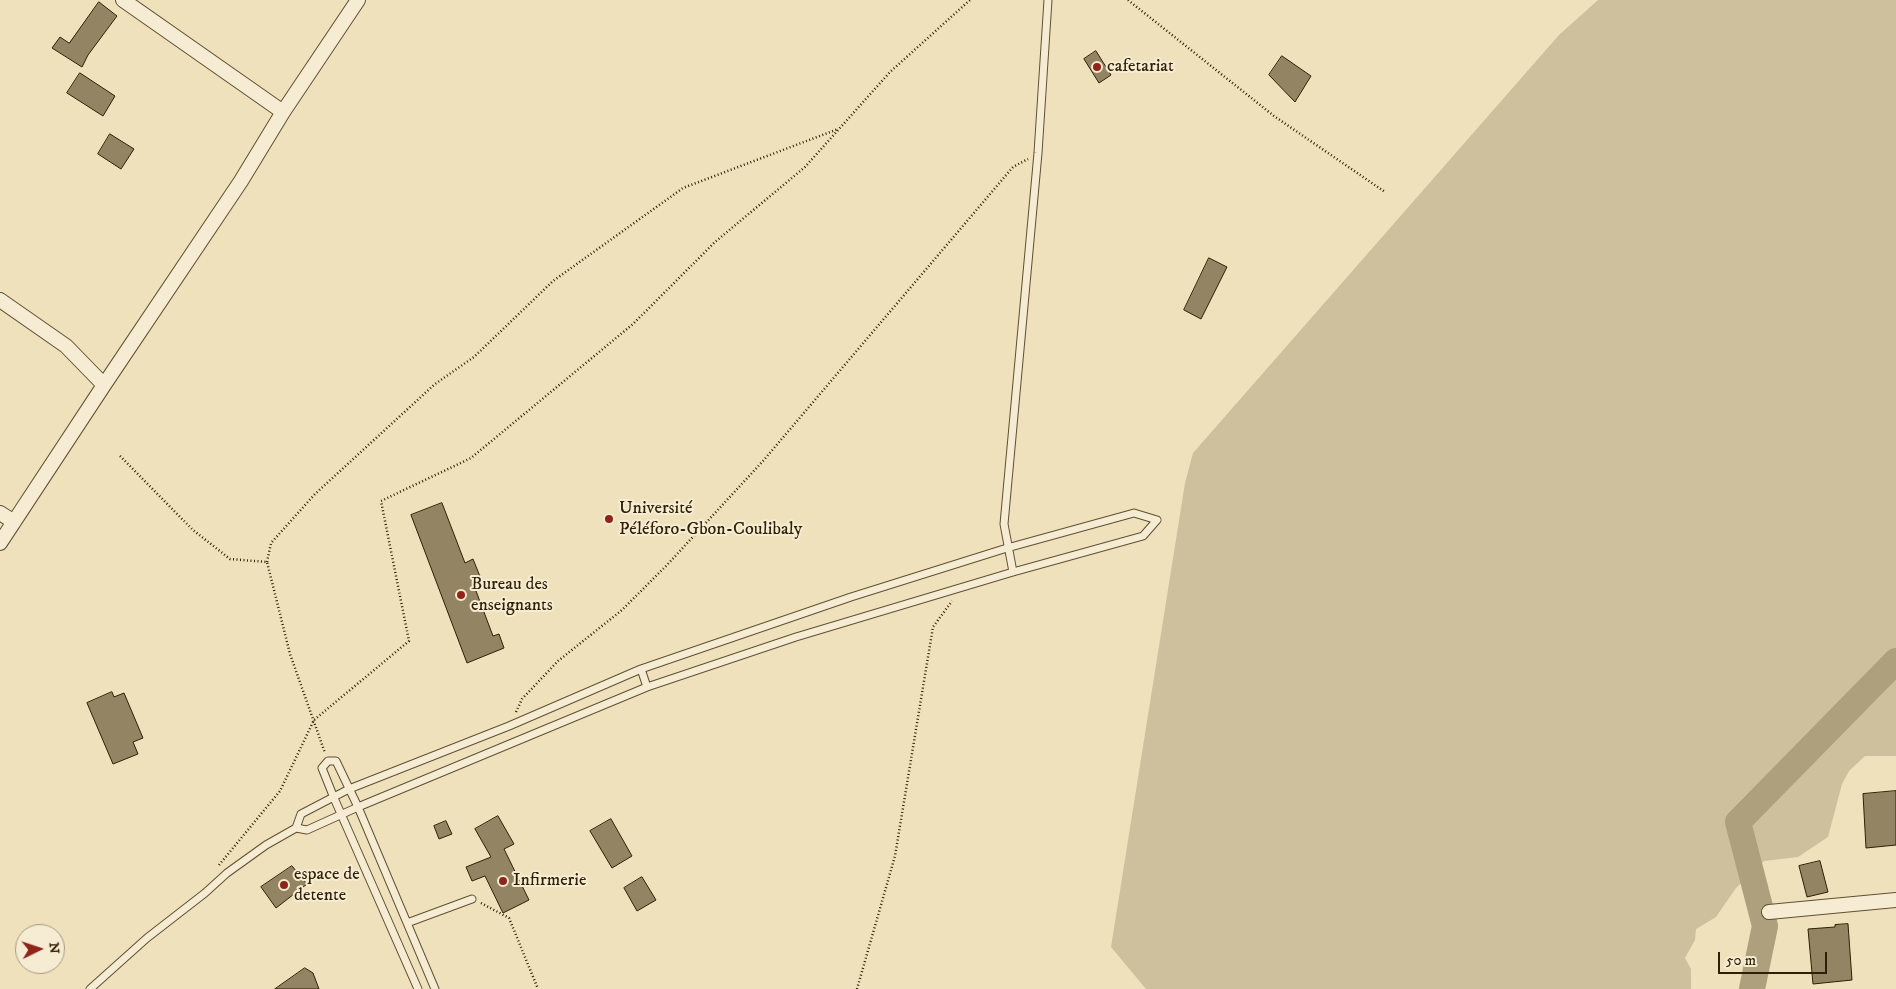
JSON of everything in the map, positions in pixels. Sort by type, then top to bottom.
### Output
[{"type":"street","points":[[123,0],[283,112]]},
{"type":"street","points":[[0,543],[241,181],[283,112],[358,0]]},
{"type":"street","points":[[0,300],[66,346],[104,385]]},
{"type":"street","points":[[0,513],[14,522]]},
{"type":"street","points":[[1769,912],[1896,900]]},
{"type":"lane","points":[[1013,572],[1004,524],[1038,153],[1048,0]]},
{"type":"lane","points":[[90,989],[146,938],[227,874],[266,845],[296,828],[302,814],[349,790],[509,726],[641,669],[851,597],[1008,548],[1134,513],[1157,520],[1143,536],[1013,572],[796,637],[647,687],[307,830],[296,828]]},
{"type":"lane","points":[[641,669],[647,687]]},
{"type":"lane","points":[[418,989],[322,768],[328,761],[336,761],[358,807],[435,989]]},
{"type":"lane","points":[[407,923],[472,899]]},
{"type":"path","points":[[216,870],[280,791],[314,720],[409,641],[381,501],[471,458],[634,324],[715,242],[805,167],[890,72],[970,0]]},
{"type":"path","points":[[1128,0],[1274,116],[1385,192]]},
{"type":"path","points":[[328,761],[290,654],[267,562],[271,543],[315,494],[435,384],[474,357],[553,281],[683,188],[840,128]]},
{"type":"path","points":[[509,726],[522,698],[558,661],[622,610],[667,565],[762,461],[1013,168],[1038,153]]},
{"type":"path","points":[[120,456],[193,530],[230,559],[267,562]]},
{"type":"path","points":[[857,989],[895,856],[933,627],[961,588]]},
{"type":"path","points":[[472,899],[509,918],[538,989]]},
{"type":"shaded area","points":[[1598,0],[1896,0],[1896,756],[1865,756],[1849,771],[1842,784],[1828,837],[1798,857],[1764,861],[1736,888],[1716,917],[1696,929],[1695,940],[1685,958],[1691,969],[1691,989],[1146,989],[1111,947],[1185,483],[1193,453],[1559,35]]},
{"type":"building","points":[[99,2],[117,16],[88,55],[82,67],[52,48],[60,37],[69,43]]},
{"type":"building","name":"cafetariat","points":[[1096,51],[1111,75],[1099,83],[1084,59]]},
{"type":"building","points":[[1282,56],[1311,76],[1295,102],[1269,75]]},
{"type":"building","points":[[80,73],[115,96],[103,116],[67,93]]},
{"type":"building","points":[[110,134],[134,149],[121,169],[98,154]]},
{"type":"building","points":[[1209,258],[1227,267],[1201,319],[1184,310]]},
{"type":"building","points":[[442,503],[465,563],[473,559],[481,579],[473,583],[493,636],[499,634],[504,648],[467,663],[411,515]]},
{"type":"building","points":[[112,692],[114,697],[124,693],[143,738],[133,742],[138,754],[113,764],[87,703]]},
{"type":"building","points":[[1896,791],[1896,845],[1866,848],[1863,794]]},
{"type":"building","name":"Infirmerie","points":[[498,816],[514,844],[504,849],[529,900],[503,913],[485,876],[472,881],[466,867],[491,857],[475,829]]},
{"type":"building","points":[[611,819],[632,856],[612,868],[590,831]]},
{"type":"building","points":[[446,821],[452,834],[439,839],[434,826]]},
{"type":"building","points":[[1820,861],[1828,892],[1807,897],[1799,866]]},
{"type":"building","name":"espace de detente","points":[[292,866],[307,884],[276,908],[261,887]]},
{"type":"building","points":[[642,877],[656,900],[637,911],[624,888]]},
{"type":"building","points":[[1848,924],[1852,980],[1813,984],[1808,929]]},
{"type":"building","points":[[305,968],[313,973],[319,989],[275,989]]},
{"type":"waterway","points":[[1752,989],[1765,926],[1738,822],[1896,661]]},
{"type":"place","name":"cafetariat","points":[[1097,67]]},
{"type":"place","name":"Université Péléforo-Gbon-Coulibaly","points":[[609,519]]},
{"type":"place","name":"Bureau des enseignants","points":[[461,595]]},
{"type":"place","name":"Infirmerie","points":[[503,881]]},
{"type":"place","name":"espace de detente","points":[[284,885]]}]
